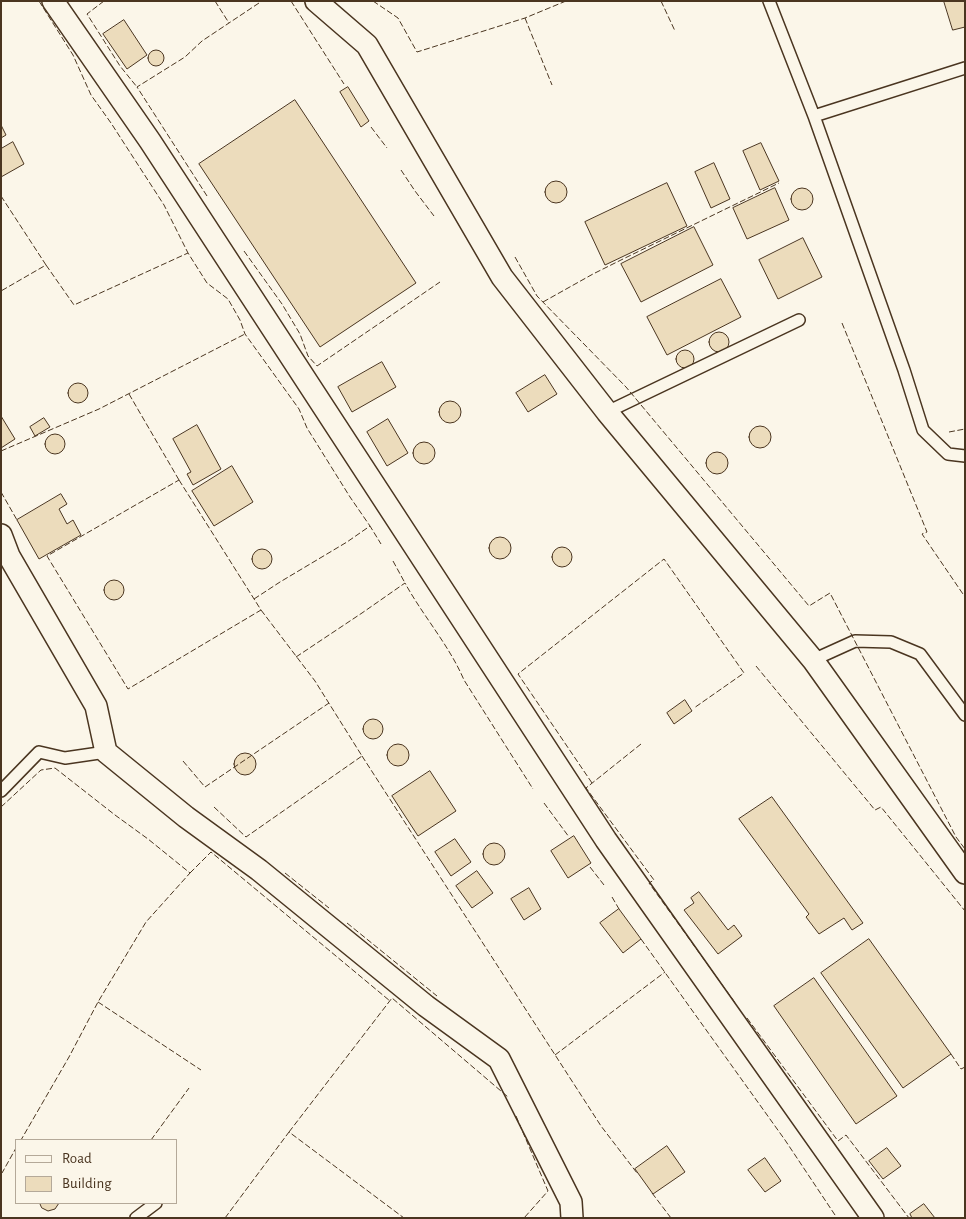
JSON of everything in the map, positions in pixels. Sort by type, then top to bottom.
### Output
[{"type":"street","points":[[53,1],[156,149],[606,840],[873,1218]]},
{"type":"street","points":[[316,1],[367,45],[502,277],[607,412],[813,660],[965,873]]},
{"type":"street","points":[[1,535],[9,556],[96,706],[106,752],[186,817],[259,870],[426,1006],[499,1059],[571,1202],[572,1218]]},
{"type":"lane","points":[[769,1],[814,116],[924,430],[948,454],[965,456]]},
{"type":"lane","points":[[814,116],[965,68]]},
{"type":"lane","points":[[607,412],[800,320]]},
{"type":"lane","points":[[813,660],[855,641],[891,642],[920,654],[965,715]]},
{"type":"lane","points":[[1,791],[39,752],[65,758],[106,752]]},
{"type":"lane","points":[[136,1218],[155,1204]]},
{"type":"building","points":[[944,1],[965,1],[965,27],[953,30]]},
{"type":"building","points":[[124,20],[147,55],[127,69],[103,34]]},
{"type":"building","points":[[153,50],[159,50],[164,55],[162,64],[153,66],[148,61],[148,55]]},
{"type":"building","points":[[348,87],[369,121],[361,127],[340,92]]},
{"type":"building","points":[[295,100],[416,283],[320,347],[199,164]]},
{"type":"building","points":[[1,125],[6,135],[1,138]]},
{"type":"building","points":[[13,142],[24,164],[1,177],[1,149]]},
{"type":"building","points":[[761,143],[779,181],[760,190],[743,151]]},
{"type":"building","points":[[714,163],[730,199],[711,208],[695,172]]},
{"type":"building","points":[[556,181],[564,184],[567,192],[564,200],[556,203],[548,200],[545,192],[548,184]]},
{"type":"building","points":[[667,183],[687,226],[605,265],[585,222]]},
{"type":"building","points":[[775,188],[789,220],[747,239],[733,208]]},
{"type":"building","points":[[802,188],[810,191],[813,199],[810,207],[802,210],[794,207],[791,199],[794,191]]},
{"type":"building","points":[[694,227],[713,265],[641,302],[621,264]]},
{"type":"building","points":[[803,238],[822,277],[778,299],[759,260]]},
{"type":"building","points":[[721,279],[741,317],[667,355],[647,317]]},
{"type":"building","points":[[719,332],[726,335],[729,342],[726,349],[719,352],[712,349],[709,342],[712,335]]},
{"type":"building","points":[[685,350],[691,353],[694,359],[691,365],[685,368],[679,365],[676,359],[679,353]]},
{"type":"building","points":[[382,362],[396,387],[352,412],[338,387]]},
{"type":"building","points":[[545,375],[557,394],[528,412],[516,393]]},
{"type":"building","points":[[74,383],[82,383],[88,389],[88,397],[82,403],[74,403],[68,397],[68,389]]},
{"type":"building","points":[[450,401],[458,404],[461,412],[458,420],[450,423],[442,420],[439,412],[442,404]]},
{"type":"building","points":[[1,416],[15,439],[1,448]]},
{"type":"building","points":[[44,418],[50,427],[35,436],[30,427]]},
{"type":"building","points":[[388,419],[408,453],[387,466],[367,432]]},
{"type":"building","points":[[197,425],[221,469],[193,485],[187,474],[191,472],[173,439]]},
{"type":"building","points":[[760,426],[768,429],[771,437],[768,445],[760,448],[752,445],[749,437],[752,429]]},
{"type":"building","points":[[55,434],[62,437],[65,444],[62,451],[55,454],[48,451],[45,444],[48,437]]},
{"type":"building","points":[[424,442],[434,449],[435,453],[428,463],[424,464],[414,457],[413,453],[420,443]]},
{"type":"building","points":[[717,452],[725,455],[728,463],[725,471],[717,474],[709,471],[706,463],[709,455]]},
{"type":"building","points":[[232,466],[253,502],[214,526],[192,491]]},
{"type":"building","points":[[61,494],[67,504],[59,509],[67,524],[73,520],[81,535],[39,559],[17,520]]},
{"type":"building","points":[[500,537],[508,540],[511,548],[508,556],[500,559],[492,556],[489,548],[492,540]]},
{"type":"building","points":[[558,547],[566,547],[572,553],[572,561],[566,567],[558,567],[552,561],[552,553]]},
{"type":"building","points":[[258,549],[266,549],[272,555],[272,563],[266,569],[258,569],[252,563],[252,555]]},
{"type":"building","points":[[110,580],[118,580],[124,586],[124,594],[118,600],[110,600],[104,594],[104,586]]},
{"type":"building","points":[[685,700],[692,711],[674,724],[667,713]]},
{"type":"building","points":[[369,719],[377,719],[383,725],[383,733],[377,739],[369,739],[363,733],[363,725]]},
{"type":"building","points":[[398,744],[406,747],[409,755],[406,763],[398,766],[390,763],[387,755],[390,747]]},
{"type":"building","points":[[245,753],[255,760],[256,764],[249,774],[245,775],[235,768],[234,764],[241,754]]},
{"type":"building","points":[[430,771],[456,811],[418,836],[392,796]]},
{"type":"building","points":[[772,797],[863,923],[852,930],[844,918],[819,934],[806,917],[809,914],[739,819]]},
{"type":"building","points":[[574,836],[591,863],[568,878],[551,851]]},
{"type":"building","points":[[455,839],[471,862],[451,876],[435,852]]},
{"type":"building","points":[[494,843],[502,846],[505,854],[502,862],[494,865],[486,862],[483,854],[486,846]]},
{"type":"building","points":[[477,871],[493,893],[472,908],[456,886]]},
{"type":"building","points":[[529,888],[541,909],[524,920],[511,899]]},
{"type":"building","points":[[699,892],[728,930],[734,925],[742,936],[718,954],[684,910],[694,903],[691,898]]},
{"type":"building","points":[[619,909],[641,939],[623,953],[600,923]]},
{"type":"building","points":[[869,939],[951,1054],[903,1088],[821,973]]},
{"type":"building","points":[[814,978],[897,1096],[856,1124],[774,1006]]},
{"type":"building","points":[[667,1146],[685,1172],[653,1194],[635,1169]]},
{"type":"building","points":[[887,1148],[901,1166],[883,1179],[869,1161]]},
{"type":"building","points":[[765,1158],[781,1181],[765,1192],[748,1170]]},
{"type":"building","points":[[40,1204],[58,1204],[55,1209],[48,1211],[42,1208]]},
{"type":"building","points":[[924,1204],[935,1218],[912,1218],[910,1214]]},
{"type":"fence","points":[[39,1],[73,55],[91,95],[164,205],[188,253]]},
{"type":"fence","points":[[104,1],[87,14],[120,66],[137,87]]},
{"type":"fence","points":[[215,1],[229,23]]},
{"type":"fence","points":[[207,196],[137,87],[185,57],[202,41],[262,1]]},
{"type":"fence","points":[[291,1],[344,84]]},
{"type":"fence","points":[[373,1],[398,18],[417,52],[525,18],[566,1]]},
{"type":"fence","points":[[661,1],[675,31]]},
{"type":"fence","points":[[525,18],[552,85]]},
{"type":"fence","points":[[371,127],[387,148]]},
{"type":"fence","points":[[401,170],[434,216]]},
{"type":"fence","points":[[543,302],[593,274],[779,183]]},
{"type":"fence","points":[[1,196],[46,265],[1,291]]},
{"type":"fence","points":[[244,251],[282,304],[300,334],[308,356],[317,366],[440,282]]},
{"type":"fence","points":[[46,265],[74,305],[188,253],[207,283],[228,299],[240,320],[245,334],[299,409],[307,428],[370,526]]},
{"type":"fence","points":[[515,257],[537,296],[626,387],[809,606],[830,593],[956,837],[965,849]]},
{"type":"fence","points":[[842,323],[927,532],[922,534],[965,597]]},
{"type":"fence","points":[[1,451],[99,409],[245,334]]},
{"type":"fence","points":[[129,394],[179,480]]},
{"type":"fence","points":[[949,432],[965,429]]},
{"type":"fence","points":[[179,480],[261,610],[128,689],[47,556],[179,480]]},
{"type":"fence","points":[[1,492],[17,520]]},
{"type":"fence","points":[[254,599],[370,526],[381,544]]},
{"type":"fence","points":[[592,783],[518,674],[664,559],[744,673],[694,708]]},
{"type":"fence","points":[[393,561],[405,583]]},
{"type":"fence","points":[[296,657],[405,583],[533,789]]},
{"type":"fence","points":[[214,807],[246,837],[362,756],[315,681],[261,610]]},
{"type":"fence","points":[[756,666],[875,810],[881,807],[965,911]]},
{"type":"fence","points":[[183,761],[205,787],[329,703]]},
{"type":"fence","points":[[641,744],[586,788],[654,880],[649,883],[736,1004]]},
{"type":"fence","points":[[362,756],[601,1126],[637,1173]]},
{"type":"fence","points":[[1,807],[41,770],[55,768],[190,873],[146,922],[98,1002],[22,1139]]},
{"type":"fence","points":[[544,803],[569,837]]},
{"type":"fence","points":[[190,873],[211,852],[390,1001]]},
{"type":"fence","points":[[590,867],[604,885]]},
{"type":"fence","points":[[285,873],[329,908]]},
{"type":"fence","points":[[612,897],[619,909]]},
{"type":"fence","points":[[347,923],[437,996]]},
{"type":"fence","points":[[641,939],[785,1140],[837,1218]]},
{"type":"fence","points":[[555,1055],[665,972]]},
{"type":"fence","points":[[289,1132],[392,998],[508,1097]]},
{"type":"fence","points":[[98,1002],[201,1070]]},
{"type":"fence","points":[[747,1018],[838,1141],[846,1135],[909,1218]]},
{"type":"fence","points":[[951,1054],[961,1069],[965,1067]]},
{"type":"fence","points":[[152,1139],[189,1088]]},
{"type":"fence","points":[[516,1116],[548,1191],[524,1218]]},
{"type":"fence","points":[[225,1218],[289,1132],[404,1218]]},
{"type":"fence","points":[[1,1173],[15,1150]]},
{"type":"fence","points":[[652,1193],[671,1218]]}]
